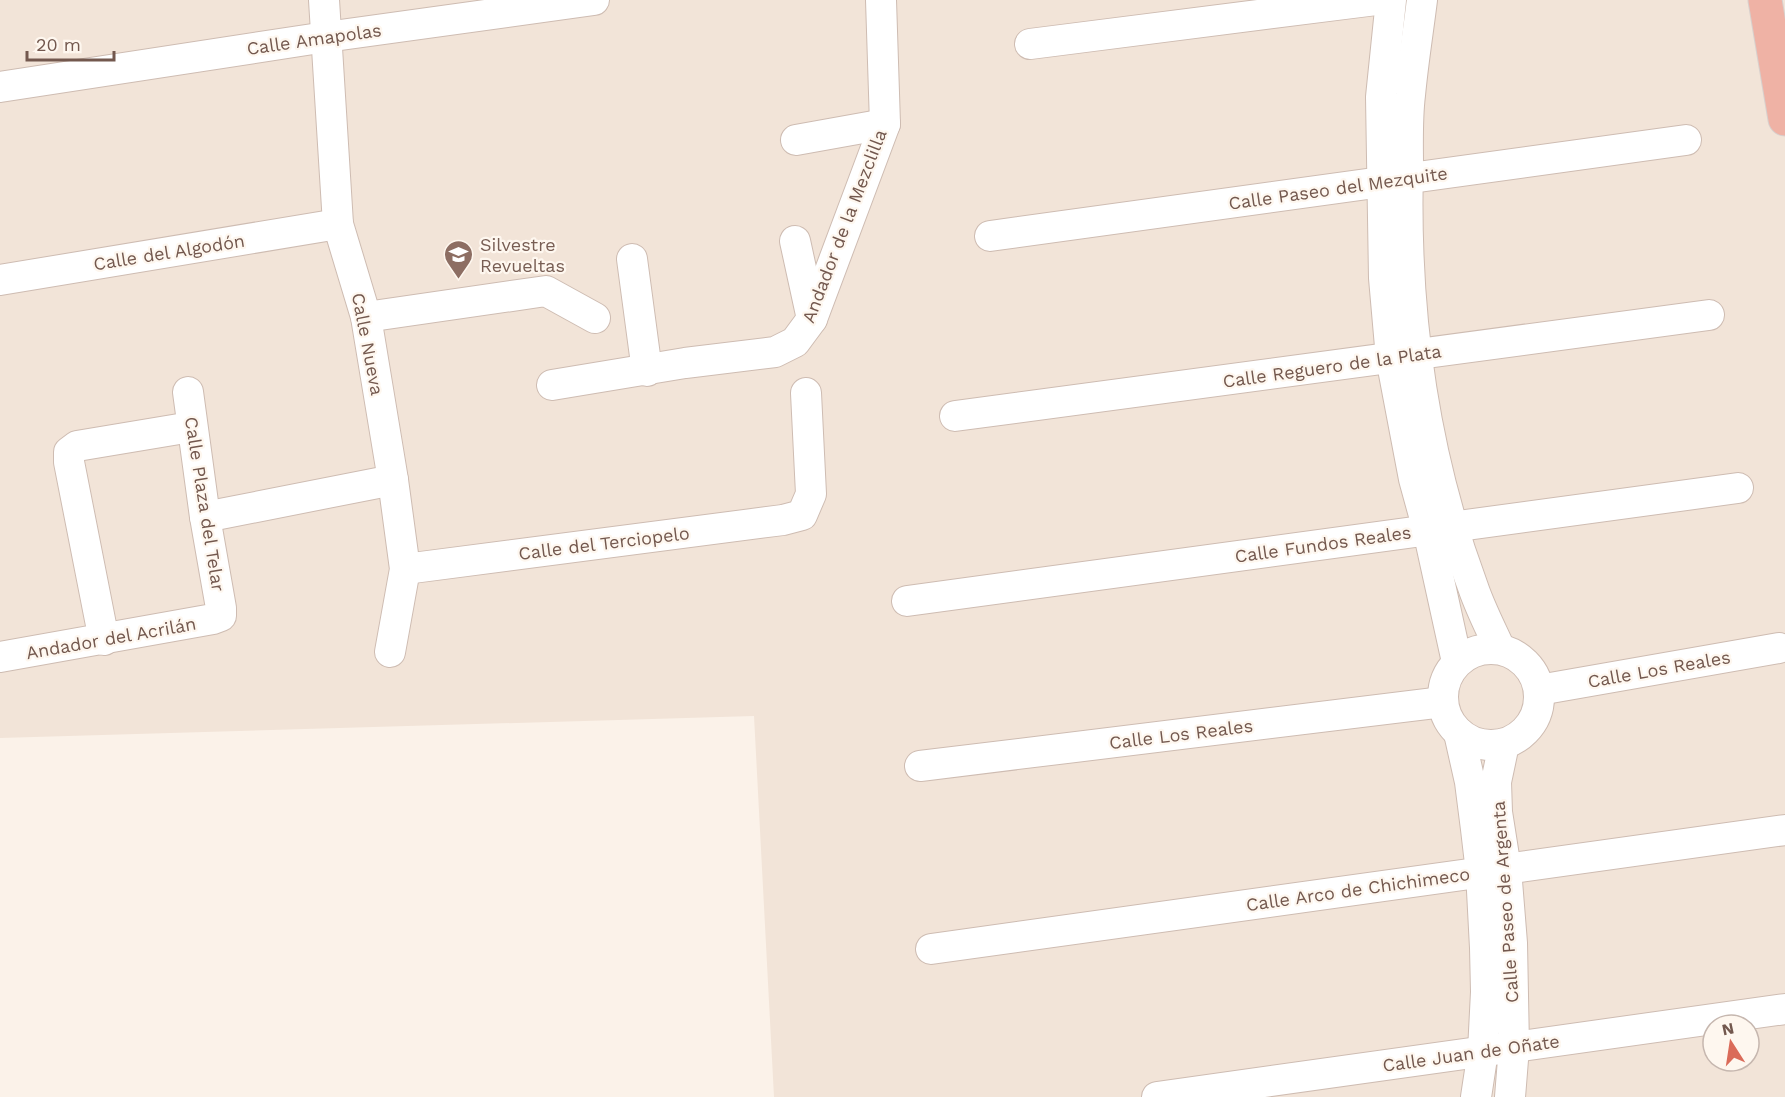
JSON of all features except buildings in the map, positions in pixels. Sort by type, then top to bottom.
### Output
[{"type":"highway","points":[[1765,0],[1785,119]]},
{"type":"street","name":"Calle Nueva","points":[[324,0],[338,224],[366,317],[405,569],[390,652]]},
{"type":"street","name":"Calle Amapolas","points":[[0,87],[326,37],[594,0]]},
{"type":"street","name":"Andador de la Mezclilla","points":[[804,330],[885,124],[881,0]]},
{"type":"street","points":[[1029,44],[1376,0]]},
{"type":"street","points":[[1391,0],[1381,97],[1395,180]]},
{"type":"street","points":[[1422,0],[1410,96],[1395,180],[1384,278],[1403,356],[1414,479],[1473,590],[1500,650]]},
{"type":"street","points":[[796,140],[885,124]]},
{"type":"street","name":"Calle Paseo del Mezquite","points":[[990,236],[1686,140]]},
{"type":"street","name":"Calle del Algodón","points":[[0,280],[338,224]]},
{"type":"street","points":[[552,385],[685,363],[775,352],[804,330],[795,241]]},
{"type":"street","points":[[632,259],[647,370]]},
{"type":"street","points":[[366,317],[546,291],[595,318]]},
{"type":"street","name":"Calle Reguero de la Plata","points":[[955,416],[1709,315]]},
{"type":"street","name":"Calle Plaza del Telar","points":[[188,392],[204,517],[221,616]]},
{"type":"street","name":"Calle del Terciopelo","points":[[405,569],[783,520],[802,515],[811,494],[806,393]]},
{"type":"street","points":[[104,640],[69,462],[69,452],[77,446],[191,427]]},
{"type":"street","points":[[204,517],[393,480]]},
{"type":"street","name":"Calle Fundos Reales","points":[[907,601],[1738,488]]},
{"type":"street","points":[[1440,528],[1458,662]]},
{"type":"street","name":"Andador del Acrilán","points":[[0,657],[104,640],[221,616]]},
{"type":"street","name":"Calle Los Reales","points":[[1539,690],[1779,648]]},
{"type":"street","points":[[1478,650],[1500,650],[1514,654],[1526,663],[1535,676],[1539,690],[1538,708],[1532,724],[1519,736],[1503,744],[1487,745],[1472,741],[1451,725],[1443,702],[1443,692],[1450,670],[1458,662],[1478,650]]},
{"type":"street","name":"Calle Los Reales","points":[[920,766],[1443,702]]},
{"type":"street","name":"Calle Paseo de Argenta","points":[[1459,733],[1512,942],[1514,1047],[1510,1097]]},
{"type":"street","name":"Calle Paseo de Argenta","points":[[1476,1097],[1483,1051],[1497,812],[1496,782],[1503,744]]},
{"type":"street","name":"Calle Arco de Chichimeco","points":[[931,949],[1785,830]]},
{"type":"street","name":"Calle Juan de Oñate","points":[[1157,1097],[1785,1009]]},
{"type":"shaded area","points":[[0,0],[1785,0],[1785,1097],[774,1097],[754,716],[0,738]]},
{"type":"place","name":"Silvestre Revueltas","points":[[459,280]]}]
